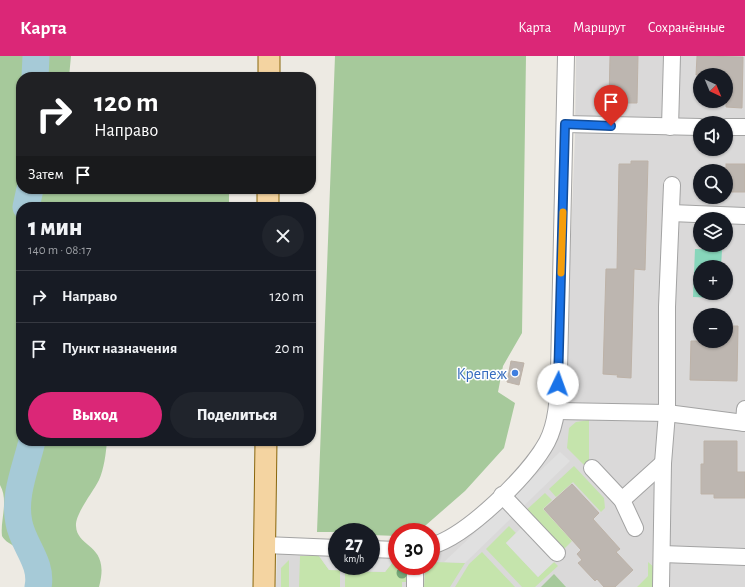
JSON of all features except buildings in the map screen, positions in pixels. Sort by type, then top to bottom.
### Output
[{"type":"main road","points":[[269,56],[269,72]]},
{"type":"main road","points":[[264,587],[266,446]]},
{"type":"street","points":[[440,544],[464,529],[526,472],[547,442],[557,411],[566,56]]},
{"type":"street","points":[[670,127],[672,56]]},
{"type":"street","points":[[565,124],[693,127]]},
{"type":"street","points":[[733,127],[745,128]]},
{"type":"street","points":[[661,587],[663,464],[667,413],[667,308],[672,185]]},
{"type":"street","points":[[671,213],[745,216]]},
{"type":"street","points":[[557,411],[667,413],[745,419]]},
{"type":"street","points":[[622,500],[663,464]]},
{"type":"street","points":[[592,468],[622,500],[635,528]]},
{"type":"street","points":[[502,495],[557,553]]},
{"type":"street","points":[[265,545],[328,548]]},
{"type":"street","points":[[662,554],[745,557]]},
{"type":"street","points":[[415,575],[415,587]]},
{"type":"shaded area","points":[[576,56],[745,56],[745,587],[276,587],[277,552],[328,554],[328,575],[380,575],[380,555],[388,556],[388,575],[440,575],[440,552],[443,551],[468,531],[530,474],[564,407],[575,136]]},
{"type":"shaded area","points":[[560,452],[570,461],[465,563],[444,562]]},
{"type":"shaded area","points":[[524,525],[557,559],[538,577],[506,543]]},
{"type":"shaded area","points":[[319,556],[328,556],[328,569]]},
{"type":"shaded area","points":[[380,558],[388,558],[388,568],[385,572],[380,572]]},
{"type":"green space","points":[[0,56],[71,56],[69,72],[16,72],[16,194],[229,194],[229,202],[16,202],[16,446],[106,446],[101,476],[81,509],[76,521],[78,533],[97,554],[101,562],[99,587],[30,587],[28,566],[24,556],[2,536],[4,497],[0,485]]},
{"type":"green space","points":[[335,56],[526,56],[522,333],[503,366],[498,392],[515,403],[504,448],[465,491],[428,523],[388,523],[388,536],[380,535],[380,523],[328,523],[328,532],[317,532]]},
{"type":"green space","points":[[695,252],[722,252],[721,260],[695,260]]},
{"type":"green space","points":[[589,420],[589,462],[585,466],[567,448],[569,428],[576,422]]},
{"type":"green space","points":[[574,466],[604,498],[605,508],[601,512],[573,482],[556,497],[549,489]]},
{"type":"green space","points":[[545,493],[552,500],[543,509],[572,541],[560,553],[523,513]]},
{"type":"green space","points":[[509,526],[516,533],[506,543],[538,577],[554,562],[558,566],[535,587],[522,587],[486,549]]},
{"type":"green space","points":[[482,552],[515,587],[455,587],[469,564]]},
{"type":"green space","points":[[300,556],[319,556],[328,569],[328,575],[340,575],[340,587],[299,587]]},
{"type":"green space","points":[[289,560],[289,587],[281,587],[281,568]]},
{"type":"green space","points":[[440,562],[465,563],[450,587],[424,587],[425,575],[440,575]]},
{"type":"green space","points":[[648,562],[655,568],[654,587],[637,587],[648,576]]},
{"type":"green space","points":[[388,568],[388,575],[408,575],[408,582],[402,582],[402,587],[345,587],[345,575],[380,575],[380,572],[385,572]]},
{"type":"green space","points":[[554,574],[566,587],[541,587]]},
{"type":"waterway","points":[[35,72],[36,56]]},
{"type":"waterway","points":[[27,202],[29,194]]},
{"type":"waterway","points":[[31,446],[19,492],[18,513],[21,531],[38,570],[38,587]]},
{"type":"slow traffic","points":[[561,273],[563,212]]},
{"type":"place","name":"Крепеж","points":[[515,373]]},
{"type":"route","points":[[558,384],[565,124],[611,126]]}]
